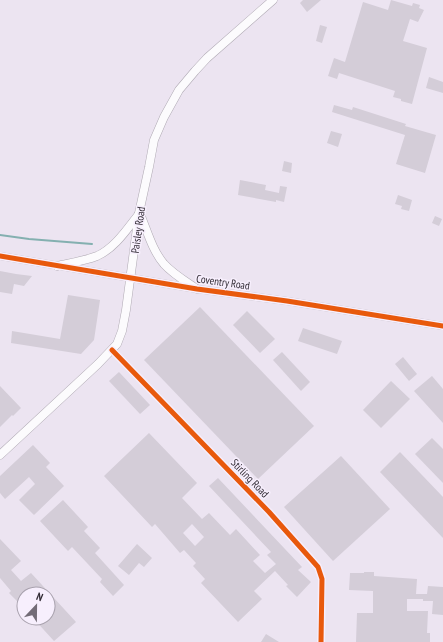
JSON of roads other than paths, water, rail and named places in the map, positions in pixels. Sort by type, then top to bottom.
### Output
[{"type":"main road","name":"Paisley Road","points":[[0,455],[112,350],[122,331],[131,278],[139,213],[154,140],[164,117],[173,100],[207,58],[273,0]]},
{"type":"main road","points":[[57,266],[88,259],[106,250],[116,242],[139,213],[154,248],[165,264],[176,275],[197,289]]},
{"type":"street","name":"Coventry Road","points":[[0,256],[197,289],[287,301],[443,326]]},
{"type":"street","name":"Stirling Road","points":[[112,350],[264,507],[318,568],[322,579],[320,642]]},
{"type":"waterway","points":[[0,235],[92,244]]}]
